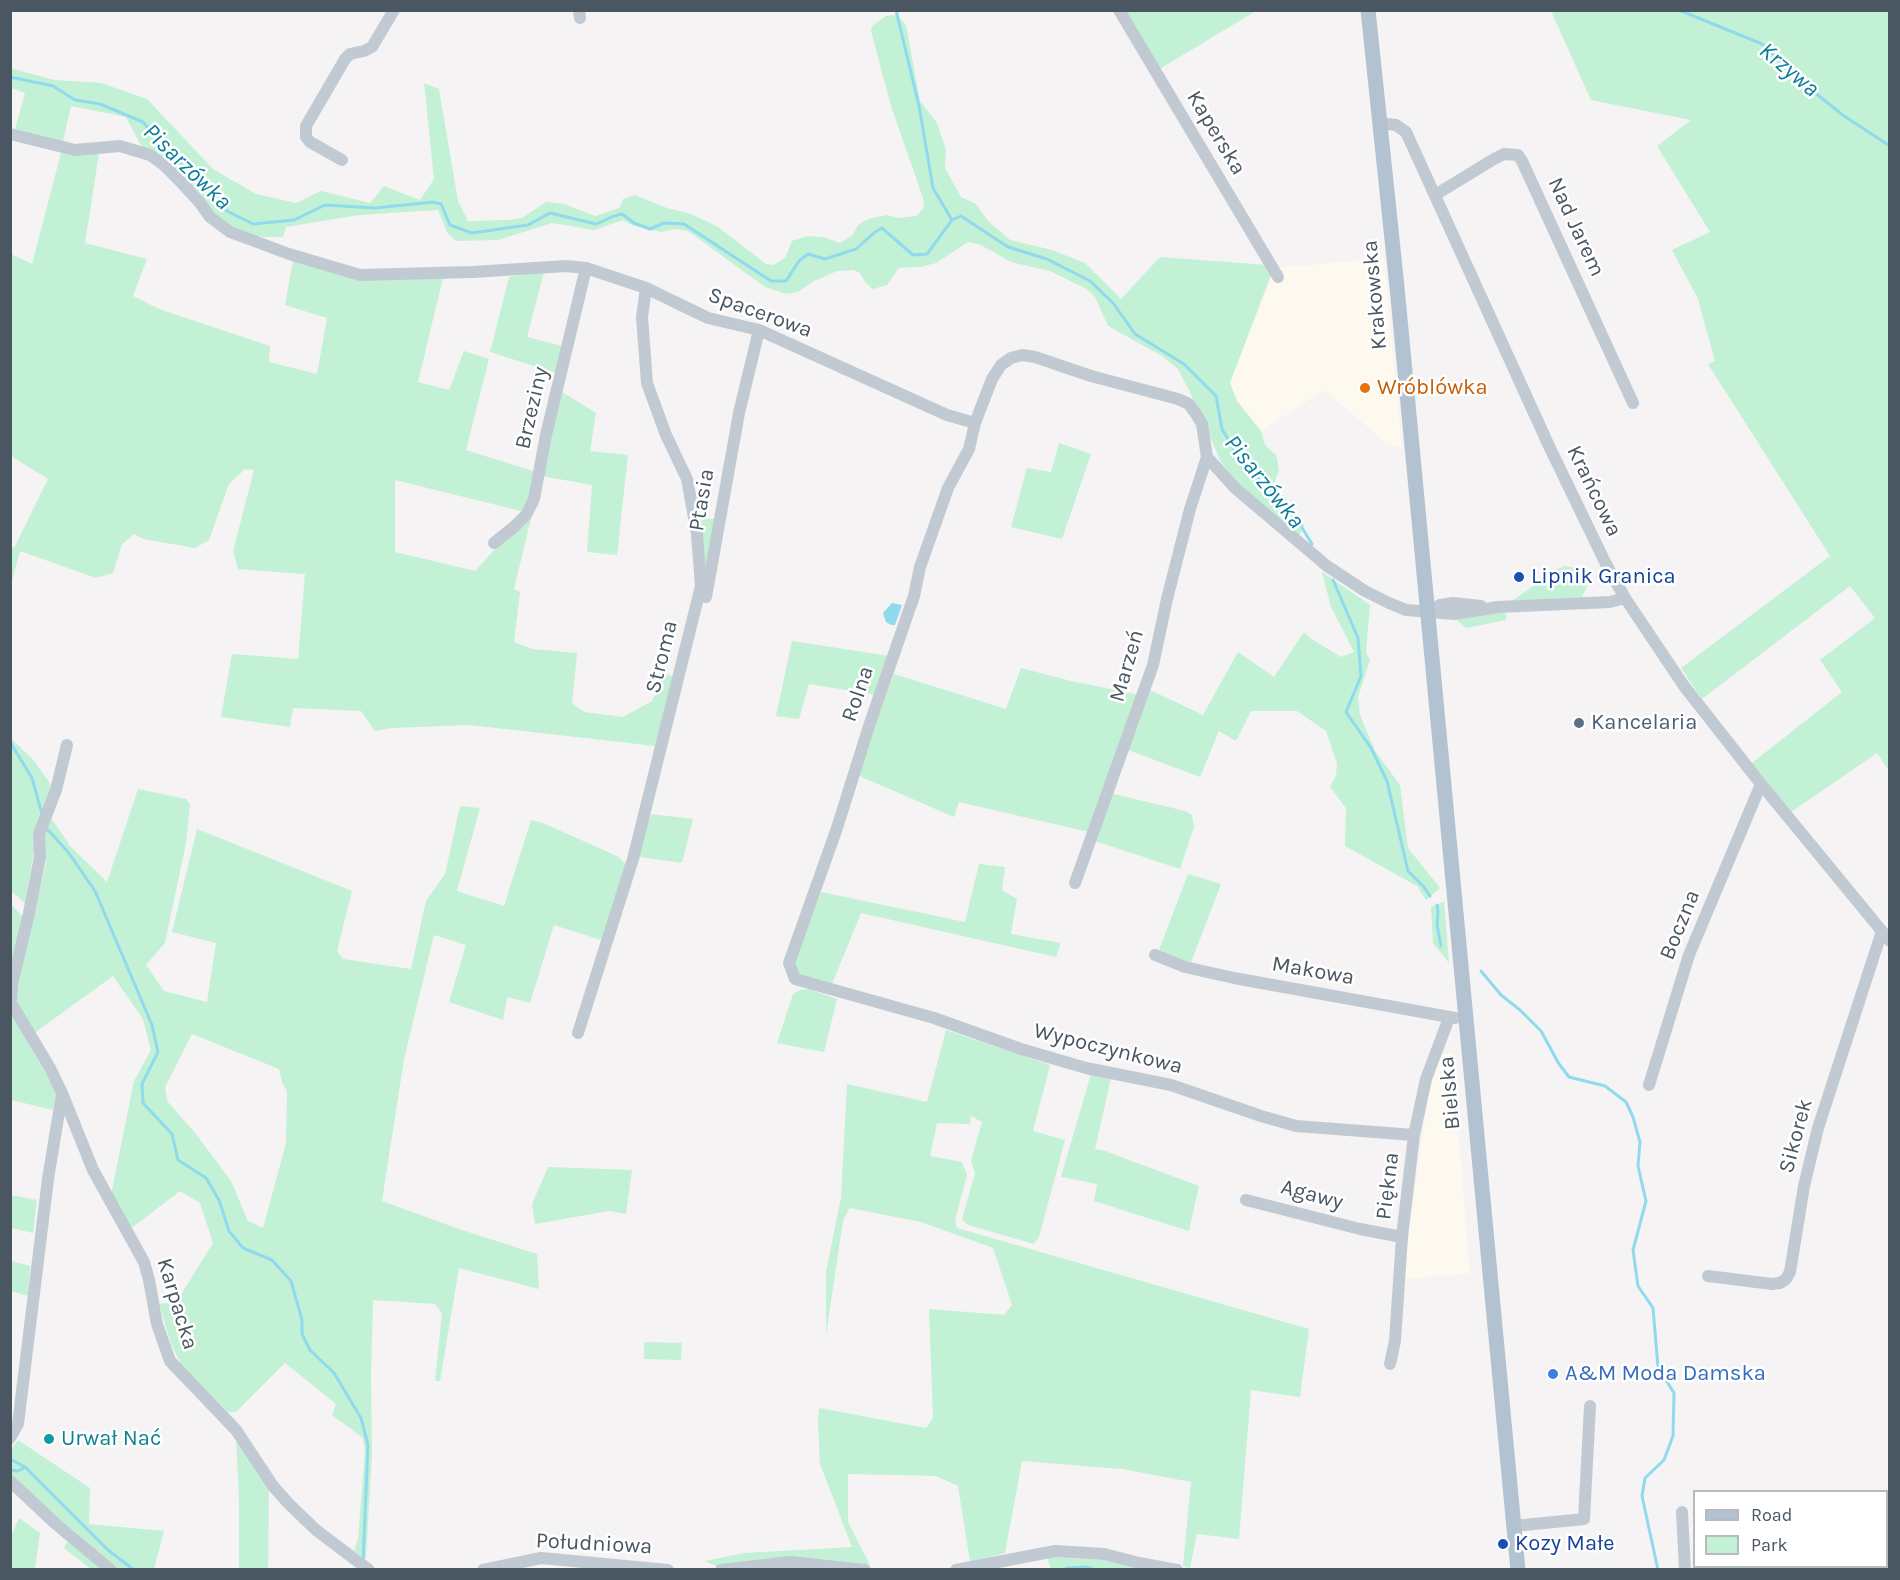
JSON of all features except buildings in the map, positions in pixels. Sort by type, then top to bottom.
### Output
[{"type":"main road","name":"Krakowska","points":[[1368,10],[1390,216],[1427,612]]},
{"type":"main road","name":"Bielska","points":[[1427,612],[1518,1569]]},
{"type":"street","points":[[342,160],[310,142],[306,137],[306,126],[345,59],[350,54],[364,51],[372,46],[394,10]]},
{"type":"street","name":"Kaperska","points":[[1119,10],[1278,277]]},
{"type":"street","name":"Krańcowa","points":[[1379,123],[1396,125],[1406,132],[1549,446],[1625,598],[1684,686],[1886,936]]},
{"type":"street","name":"Spacerowa","points":[[10,134],[75,150],[120,146],[150,155],[165,166],[210,217],[230,232],[289,254],[360,274],[586,268],[646,288],[708,318],[759,330],[947,415],[975,423]]},
{"type":"street","name":"Nad Jarem","points":[[1435,195],[1504,154],[1518,155],[1634,403]]},
{"type":"street","name":"Brzeziny","points":[[494,543],[526,515],[534,499],[546,435],[586,268]]},
{"type":"street","name":"Stroma","points":[[578,1033],[633,859],[701,586],[697,534],[687,479],[666,435],[647,383],[642,317],[646,288]]},
{"type":"street","name":"Ptasia","points":[[687,677],[706,596],[739,413],[759,330]]},
{"type":"street","points":[[975,423],[992,379],[1002,365],[1011,358],[1022,355],[1035,357],[1091,376],[1189,404],[1202,424],[1208,457],[1235,488],[1327,566],[1365,591],[1406,610],[1454,614],[1498,607],[1610,602],[1625,598]]},
{"type":"street","name":"Rolna","points":[[795,980],[789,963],[837,828],[914,596],[920,567],[948,488],[969,449],[975,423]]},
{"type":"street","name":"Marzeń","points":[[1075,884],[1153,666],[1190,509],[1208,457]]},
{"type":"street","points":[[11,1001],[12,984],[40,857],[39,834],[56,790],[67,745]]},
{"type":"street","name":"Boczna","points":[[1649,1085],[1689,955],[1761,784]]},
{"type":"street","name":"Sikorek","points":[[1708,1276],[1772,1284],[1786,1279],[1790,1272],[1804,1186],[1818,1128],[1886,936]]},
{"type":"street","name":"Makowa","points":[[1155,955],[1185,967],[1234,978],[1449,1018],[1465,1018]]},
{"type":"street","name":"Wypoczynkowa","points":[[795,980],[934,1018],[1021,1049],[1086,1068],[1171,1085],[1261,1116],[1296,1125],[1414,1136]]},
{"type":"street","name":"Karpacka","points":[[11,1001],[50,1068],[93,1170],[144,1262],[157,1324],[170,1361],[236,1430],[273,1486],[288,1503],[316,1530],[369,1569]]},
{"type":"street","name":"Piękna","points":[[1390,1364],[1395,1341],[1402,1237],[1414,1136],[1426,1079],[1449,1018]]},
{"type":"street","points":[[10,1438],[18,1424],[48,1179],[62,1093]]},
{"type":"street","name":"Agawy","points":[[1246,1200],[1360,1229],[1402,1237]]},
{"type":"street","points":[[1514,1526],[1584,1519],[1590,1406]]},
{"type":"street","points":[[10,1481],[57,1525],[111,1569]]},
{"type":"street","points":[[1682,1512],[1685,1569]]},
{"type":"street","points":[[956,1569],[1055,1551],[1104,1554],[1177,1569]]},
{"type":"street","name":"Południowa","points":[[483,1569],[540,1558],[668,1569]]},
{"type":"street","points":[[721,1569],[790,1562],[866,1569]]},
{"type":"shaded area","points":[[1384,258],[1402,448],[1385,442],[1324,390],[1261,431],[1237,401],[1230,382],[1275,268]]},
{"type":"shaded area","points":[[1452,1053],[1470,1274],[1402,1279],[1429,1090],[1441,1054]]},
{"type":"green space","points":[[1122,11],[1256,11],[1158,70]]},
{"type":"green space","points":[[1551,11],[1889,11],[1889,771],[1877,753],[1791,812],[1752,763],[1842,692],[1820,660],[1875,618],[1850,586],[1702,699],[1681,668],[1830,556],[1708,364],[1715,361],[1698,299],[1672,250],[1710,232],[1657,146],[1691,120],[1591,100]]},
{"type":"green space","points":[[897,15],[906,25],[920,101],[937,123],[946,150],[945,168],[961,197],[976,204],[988,221],[1010,240],[1052,250],[1085,263],[1121,299],[1160,257],[1268,265],[1272,272],[1230,383],[1237,401],[1261,431],[1265,445],[1276,455],[1279,470],[1273,486],[1284,496],[1304,525],[1299,536],[1236,484],[1220,460],[1178,369],[1162,356],[1108,326],[1095,297],[1087,289],[1050,271],[1011,262],[981,245],[968,242],[936,263],[920,267],[899,268],[887,285],[873,289],[860,273],[853,270],[837,271],[814,281],[798,292],[786,294],[765,287],[688,231],[675,229],[661,232],[634,226],[623,220],[594,230],[552,223],[498,240],[456,241],[447,232],[438,210],[359,215],[286,227],[283,237],[263,237],[243,233],[215,215],[142,147],[126,117],[71,106],[63,142],[15,129],[25,93],[11,88],[10,68],[54,80],[101,83],[147,99],[213,169],[256,194],[296,203],[321,191],[370,203],[384,186],[420,200],[434,179],[424,83],[439,89],[458,201],[468,221],[522,218],[546,202],[564,204],[595,216],[619,208],[623,199],[635,195],[667,208],[691,214],[718,227],[766,264],[773,265],[785,258],[792,241],[807,236],[823,237],[840,243],[853,235],[858,225],[868,219],[887,215],[897,218],[917,216],[924,207],[923,198],[891,106],[871,31],[872,26],[886,16]]},
{"type":"green space","points":[[61,153],[99,153],[85,243],[147,259],[133,296],[159,309],[270,346],[269,362],[317,374],[327,318],[285,305],[293,261],[341,275],[443,278],[418,382],[449,390],[464,351],[489,359],[466,450],[533,471],[529,495],[521,511],[395,480],[395,552],[475,571],[532,514],[514,589],[520,592],[514,642],[532,649],[577,653],[572,703],[584,712],[623,717],[652,701],[663,673],[674,677],[655,746],[470,725],[392,728],[375,731],[361,711],[293,708],[290,727],[221,717],[232,654],[298,659],[305,574],[238,569],[233,551],[254,470],[245,469],[229,484],[209,540],[195,548],[143,539],[134,534],[122,544],[113,573],[96,578],[20,551],[11,584],[11,547],[14,548],[48,479],[11,456],[11,254],[32,264]]},
{"type":"green space","points":[[544,272],[527,337],[562,346],[556,373],[490,352],[509,277]]},
{"type":"green space","points":[[562,392],[596,413],[590,451],[628,455],[617,555],[587,552],[592,485],[542,476]]},
{"type":"green space","points":[[1059,443],[1091,454],[1062,539],[1011,527],[1027,468],[1051,472]]},
{"type":"green space","points":[[699,518],[717,519],[705,574]]},
{"type":"green space","points":[[1564,566],[1575,568],[1584,575],[1587,586],[1582,597],[1512,601],[1556,570]]},
{"type":"green space","points":[[1322,572],[1370,605],[1366,653],[1370,660],[1358,697],[1360,715],[1375,751],[1400,785],[1408,848],[1440,888],[1426,900],[1417,886],[1345,846],[1346,808],[1330,787],[1336,775],[1337,764],[1326,731],[1297,711],[1251,711],[1236,741],[1219,731],[1200,777],[1128,750],[1150,690],[1203,715],[1238,652],[1274,677],[1304,632],[1341,657],[1354,652],[1331,607]]},
{"type":"green space","points":[[1503,612],[1506,614],[1506,620],[1466,628],[1458,621],[1458,618]]},
{"type":"green space","points":[[792,641],[889,656],[877,695],[809,684],[799,719],[776,716]]},
{"type":"green space","points":[[1021,668],[1139,695],[1089,832],[959,802],[954,817],[857,775],[894,674],[1006,709]]},
{"type":"green space","points":[[10,737],[35,762],[51,785],[35,846],[25,903],[11,891]]},
{"type":"green space","points":[[138,789],[186,799],[190,805],[186,843],[165,943],[146,965],[164,991],[207,1002],[216,943],[172,932],[197,829],[352,891],[337,951],[343,959],[411,969],[426,901],[445,874],[460,806],[480,808],[457,891],[504,906],[531,820],[543,823],[619,857],[628,867],[604,941],[554,925],[530,1003],[507,997],[503,1020],[449,1002],[466,945],[434,935],[404,1059],[382,1201],[537,1254],[539,1289],[459,1268],[440,1381],[435,1381],[442,1313],[435,1304],[373,1300],[372,1453],[366,1559],[354,1551],[358,1539],[365,1452],[363,1438],[332,1415],[336,1404],[285,1363],[236,1412],[228,1412],[183,1368],[171,1344],[159,1304],[177,1301],[213,1243],[200,1203],[180,1191],[129,1230],[111,1195],[134,1081],[151,1050],[143,1019],[113,976],[33,1034],[16,998],[17,979],[46,863],[42,835],[51,818],[71,847],[107,882]],"holes":[[[192,1034],[279,1069],[287,1091],[286,1143],[263,1228],[248,1221],[231,1181],[196,1134],[167,1101],[165,1087]]]},
{"type":"green space","points":[[1110,793],[1185,811],[1192,815],[1194,827],[1180,869],[1095,841]]},
{"type":"green space","points":[[651,814],[693,819],[682,863],[640,857],[638,849]]},
{"type":"green space","points":[[979,864],[1005,867],[1002,890],[1017,899],[1011,934],[1061,943],[1056,957],[861,913],[831,986],[798,974],[794,961],[821,892],[965,922]]},
{"type":"green space","points":[[1188,874],[1221,884],[1190,965],[1165,955],[1159,950]]},
{"type":"green space","points":[[1444,902],[1449,963],[1433,943],[1431,907]]},
{"type":"green space","points":[[10,903],[24,918],[10,973]]},
{"type":"green space","points":[[809,989],[837,999],[824,1052],[777,1043],[793,994]]},
{"type":"green space","points":[[10,1010],[56,1092],[53,1110],[11,1100]]},
{"type":"green space","points":[[946,1030],[1050,1065],[1033,1131],[1065,1140],[1039,1237],[1034,1244],[968,1225],[962,1219],[975,1173],[971,1161],[982,1122],[971,1116],[970,1124],[937,1123],[930,1156],[962,1162],[967,1175],[955,1220],[957,1228],[1309,1329],[1300,1397],[1251,1390],[1239,1539],[1197,1534],[1190,1568],[1183,1566],[1191,1482],[1122,1469],[1022,1461],[1005,1553],[970,1562],[958,1486],[936,1476],[848,1474],[848,1522],[870,1565],[790,1558],[716,1566],[705,1561],[744,1553],[852,1547],[820,1464],[819,1408],[926,1428],[933,1418],[929,1309],[1004,1315],[1012,1305],[993,1248],[921,1222],[850,1208],[843,1220],[826,1335],[826,1272],[841,1198],[847,1084],[927,1102]]},
{"type":"green space","points":[[1091,1074],[1111,1078],[1095,1149],[1199,1186],[1189,1231],[1094,1201],[1097,1184],[1061,1177]]},
{"type":"green space","points":[[548,1167],[632,1170],[626,1214],[609,1211],[535,1224],[532,1204]]},
{"type":"green space","points":[[11,1195],[37,1200],[33,1233],[11,1228]]},
{"type":"green space","points":[[11,1261],[30,1266],[28,1296],[11,1291]]},
{"type":"green space","points":[[644,1342],[682,1343],[681,1360],[644,1359]]},
{"type":"green space","points":[[236,1438],[269,1487],[268,1569],[239,1569]]},
{"type":"green space","points":[[18,1440],[90,1488],[89,1524],[164,1531],[154,1569],[119,1569],[113,1566],[66,1527],[11,1476],[10,1451]]},
{"type":"green space","points":[[19,1518],[40,1533],[35,1569],[11,1569],[11,1537]]},
{"type":"green space","points":[[69,1539],[105,1569],[91,1569],[64,1548]]},
{"type":"green space","points":[[1047,1557],[1102,1560],[1143,1569],[1051,1569]]},
{"type":"water","points":[[892,603],[902,605],[895,625],[886,622],[883,613]]},
{"type":"waterway","points":[[896,10],[919,106],[933,188],[952,220]]},
{"type":"waterway","name":"Krzywa","points":[[1679,10],[1762,44],[1809,88],[1844,116],[1890,146]]},
{"type":"waterway","name":"Pisarzówka","points":[[10,77],[53,86],[75,100],[100,104],[143,122],[227,211],[253,224],[294,220],[325,205],[375,208],[433,202],[441,204],[450,225],[472,233],[528,225],[550,213],[596,224],[622,214],[634,223],[650,229],[664,223],[684,224],[771,281],[786,281],[799,261],[808,254],[825,259],[856,249],[882,228],[913,255],[927,254],[952,220],[961,216],[1008,247],[1047,259],[1090,281],[1113,303],[1135,334],[1184,364],[1216,396],[1222,429],[1235,451],[1262,484],[1285,500],[1312,544]]},
{"type":"waterway","name":"Pisarzówka","points":[[1333,580],[1358,638],[1361,676],[1346,712],[1371,748],[1387,781],[1408,871],[1430,896]]},
{"type":"waterway","points":[[10,742],[32,778],[42,814]]},
{"type":"waterway","points":[[48,830],[68,852],[95,891],[152,1025],[158,1052],[142,1084],[143,1103],[172,1134],[178,1160],[206,1178],[219,1200],[229,1231],[243,1248],[272,1260],[291,1281],[302,1320],[302,1334],[310,1350],[334,1373],[361,1418],[368,1445],[363,1561]]},
{"type":"waterway","name":"Pisarzówka","points":[[1437,905],[1437,925],[1441,946]]},
{"type":"waterway","name":"Pisarzówka","points":[[1481,971],[1501,995],[1541,1031],[1569,1077],[1605,1086],[1626,1102],[1633,1117],[1640,1142],[1638,1166],[1646,1201],[1633,1250],[1638,1286],[1653,1308],[1658,1367],[1674,1393],[1673,1436],[1664,1460],[1645,1478],[1642,1496],[1658,1570]]},
{"type":"waterway","points":[[10,1459],[25,1467],[108,1550],[134,1570]]},
{"type":"waterway","points":[[10,1470],[18,1471],[25,1467]]},
{"type":"waterway","points":[[1064,1570],[1087,1567],[1095,1570]]},
{"type":"place","name":"Wróblówka","points":[[1365,388]]},
{"type":"place","name":"Lipnik Granica","points":[[1519,577]]},
{"type":"place","name":"Kancelaria","points":[[1579,723]]},
{"type":"place","name":"A&M Moda Damska","points":[[1553,1374]]},
{"type":"place","name":"Urwał Nać","points":[[49,1439]]},
{"type":"place","name":"Kozy Małe","points":[[1503,1544]]}]
